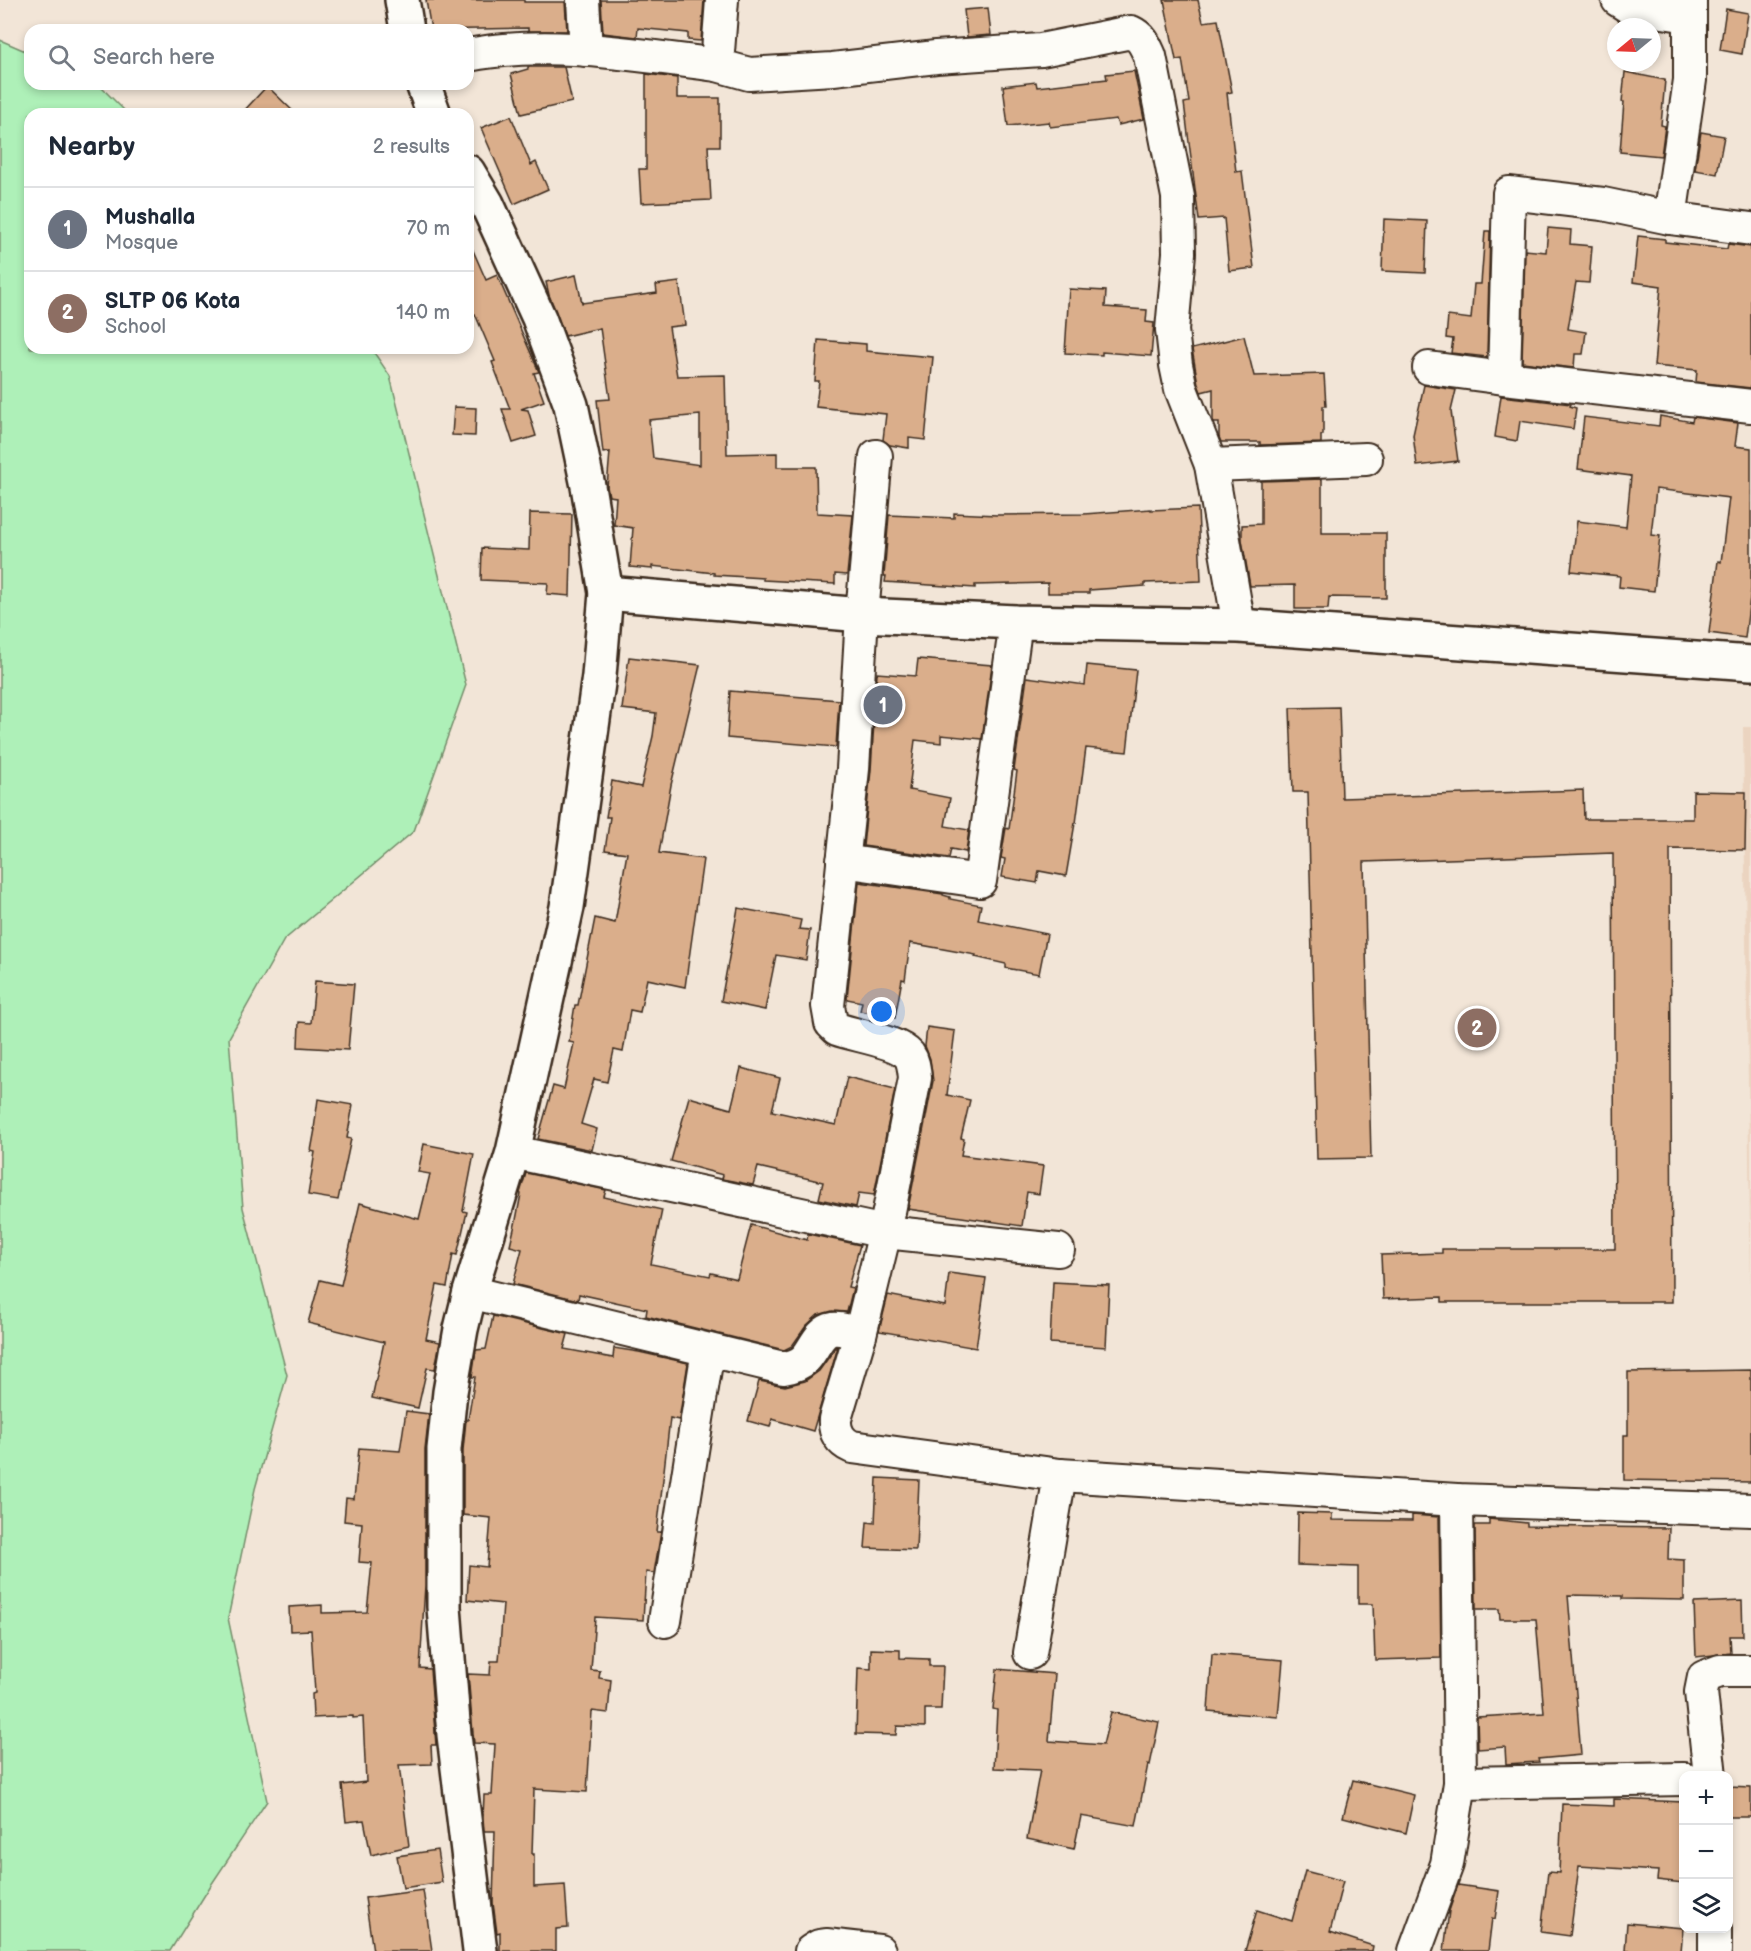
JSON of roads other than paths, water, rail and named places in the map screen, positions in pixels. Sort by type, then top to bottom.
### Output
[{"type":"street","points":[[402,0],[406,24]]},
{"type":"street","points":[[583,0],[586,50]]},
{"type":"street","points":[[717,65],[722,0]]},
{"type":"street","points":[[1618,0],[1629,7],[1690,8],[1690,80],[1670,218]]},
{"type":"street","points":[[474,54],[514,49],[586,50],[717,65],[749,74],[833,69],[936,57],[1041,50],[1131,32],[1139,35],[1150,56],[1178,197],[1179,253],[1172,330],[1180,389],[1211,465],[1239,626]]},
{"type":"street","points":[[425,90],[432,108]]},
{"type":"street","points":[[474,182],[488,204],[539,318],[571,405],[588,486],[606,593],[599,676],[567,907],[513,1152],[470,1292],[452,1381],[444,1449],[444,1608],[454,1735],[480,1951]]},
{"type":"street","points":[[1504,378],[1509,193],[1603,204],[1670,218],[1751,229]]},
{"type":"street","points":[[1429,368],[1751,406]]},
{"type":"street","points":[[876,456],[862,615],[852,769],[828,1006],[831,1023],[837,1029],[900,1047],[909,1055],[914,1064],[915,1078],[885,1232],[860,1335],[835,1419],[839,1438],[848,1445],[1060,1475],[1456,1500],[1751,1510]]},
{"type":"street","points":[[1211,465],[1366,459]]},
{"type":"street","points":[[606,593],[862,615],[1016,622],[1239,626],[1751,663]]},
{"type":"street","points":[[843,861],[980,881],[1016,622]]},
{"type":"street","points":[[513,1152],[885,1232],[1058,1250]]},
{"type":"street","points":[[470,1292],[783,1368],[804,1361],[824,1332],[833,1329],[860,1335]]},
{"type":"street","points":[[665,1621],[708,1350]]},
{"type":"street","points":[[1030,1653],[1060,1475]]},
{"type":"street","points":[[1415,1951],[1448,1864],[1460,1783],[1456,1500]]},
{"type":"street","points":[[1709,1771],[1701,1692],[1704,1677],[1720,1671],[1751,1671]]},
{"type":"street","points":[[1460,1783],[1679,1779]]},
{"type":"street","points":[[1715,1933],[1715,1951]]},
{"type":"street","points":[[812,1951],[819,1946],[826,1945],[879,1951]]},
{"type":"place","name":"Mushalla","points":[[883,705]]},
{"type":"place","name":"SLTP 06 Kota","points":[[1477,1028]]}]
